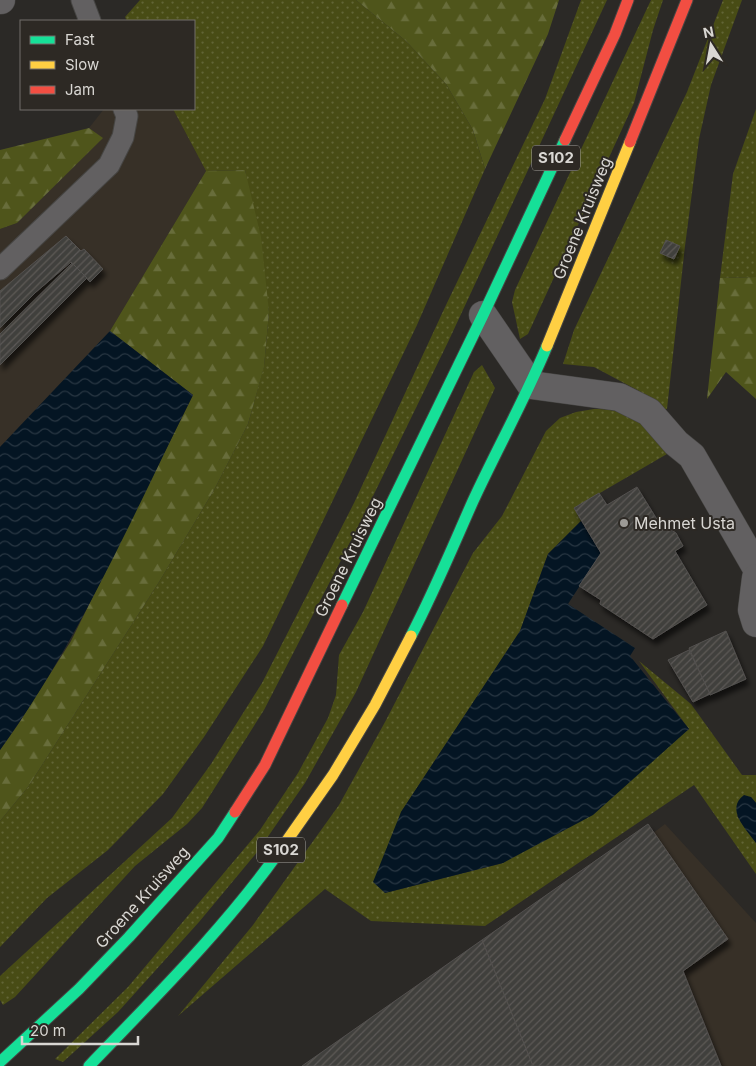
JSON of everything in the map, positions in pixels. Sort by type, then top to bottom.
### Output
[{"type":"main road","name":"Groene Kruisweg","points":[[0,1062],[79,989],[129,937],[218,838],[265,765],[483,315],[628,0]]},
{"type":"main road","name":"Groene Kruisweg","points":[[89,1066],[203,947],[258,882],[333,775],[375,705],[429,601],[474,500],[531,385],[687,0]]},
{"type":"street","points":[[483,315],[531,385],[618,397],[649,412],[676,443],[692,456],[756,567]]},
{"type":"street","points":[[756,578],[752,610],[756,624]]},
{"type":"lane","points":[[82,0],[90,20]]},
{"type":"lane","points":[[0,268],[109,164],[123,137],[127,116],[124,110]]},
{"type":"shaded area","points":[[103,110],[174,110],[206,171],[110,331],[0,447],[0,229],[17,223],[102,138],[89,128]]},
{"type":"shaded area","points":[[665,824],[756,923],[756,1066],[349,1066]]},
{"type":"green space","points":[[140,0],[356,0],[406,41],[446,84],[473,130],[485,169],[417,325],[263,646],[204,737],[163,794],[108,850],[47,898],[0,947],[0,821],[28,787],[159,582],[214,490],[248,424],[264,366],[269,312],[245,170],[206,171],[174,110],[195,110],[195,20],[126,20],[125,17]]},
{"type":"green space","points":[[356,0],[559,0],[548,34],[485,169],[473,130],[446,84],[406,41]]},
{"type":"green space","points":[[581,0],[607,0],[449,340],[357,529],[264,710],[202,808],[187,824],[135,866],[15,997],[3,1005],[0,1000],[0,976],[172,818],[211,764],[262,683],[354,503],[545,99]]},
{"type":"green space","points":[[651,0],[663,0],[634,103],[528,334],[520,339],[512,302],[515,290]]},
{"type":"green space","points":[[723,0],[742,0],[711,85],[699,139],[667,409],[664,409],[641,392],[594,367],[563,364],[574,330],[687,92]]},
{"type":"green space","points":[[756,109],[756,277],[720,278],[733,174]]},
{"type":"green space","points":[[89,128],[103,138],[17,223],[0,229],[0,150]]},
{"type":"green space","points":[[245,170],[261,237],[269,312],[264,367],[248,424],[214,490],[159,582],[28,787],[0,821],[0,750],[71,641],[193,395],[110,331],[206,171]]},
{"type":"green space","points":[[756,277],[756,399],[726,372],[707,399],[720,278]]},
{"type":"green space","points":[[482,365],[495,388],[356,692],[305,783],[258,851],[199,922],[118,1012],[63,1062],[55,1059],[128,987],[260,830],[298,773],[328,718],[336,695],[339,655],[363,612],[474,372]]},
{"type":"green space","points":[[606,409],[627,415],[650,432],[667,454],[574,508],[581,521],[548,554],[520,631],[401,812],[385,893],[503,863],[689,729],[639,661],[691,704],[742,775],[756,775],[756,803],[751,797],[737,816],[756,843],[756,874],[694,785],[485,926],[371,921],[325,889],[178,1016],[253,925],[339,805],[385,722],[473,553],[502,516],[546,431],[560,418],[576,412]]},
{"type":"water","points":[[110,331],[193,395],[104,577],[55,665],[29,708],[0,750],[0,447]]},
{"type":"water","points":[[581,521],[601,553],[568,604],[635,648],[630,656],[689,729],[593,815],[503,863],[385,893],[373,882],[401,812],[520,631],[548,554]]},
{"type":"water","points":[[744,795],[751,797],[756,803],[756,843],[739,819],[737,813],[736,806]]},
{"type":"building","points":[[66,236],[81,251],[84,249],[103,269],[90,282],[71,262],[36,292],[0,328],[0,291]]},
{"type":"building","points":[[666,240],[680,246],[674,259],[660,253]]},
{"type":"building","points":[[72,263],[87,278],[0,365],[0,334]]},
{"type":"building","points":[[637,487],[658,521],[676,533],[683,546],[675,551],[707,605],[653,639],[600,604],[601,600],[579,586],[601,553],[574,508],[599,493],[607,505]]},
{"type":"building","points":[[726,631],[746,679],[710,695],[689,648]]},
{"type":"building","points":[[689,650],[710,694],[693,702],[668,660]]},
{"type":"building","points":[[648,824],[728,939],[683,971],[721,1066],[533,1066],[482,940]]},
{"type":"building","points":[[482,940],[533,1066],[302,1066]]},
{"type":"traffic: fast","points":[[342,605],[483,315],[565,140]]},
{"type":"traffic: fast","points":[[411,636],[547,346]]},
{"type":"traffic: fast","points":[[0,1062],[79,989],[129,937],[218,838],[235,812]]},
{"type":"traffic: fast","points":[[89,1066],[213,934],[281,849]]},
{"type":"traffic: slow","points":[[547,346],[630,142]]},
{"type":"traffic: slow","points":[[281,849],[333,775],[375,705],[411,636]]},
{"type":"traffic: jam","points":[[565,140],[615,34],[628,0]]},
{"type":"traffic: jam","points":[[630,142],[687,0]]},
{"type":"traffic: jam","points":[[235,812],[265,765],[342,605]]},
{"type":"place","name":"Mehmet Usta","points":[[624,523]]}]
